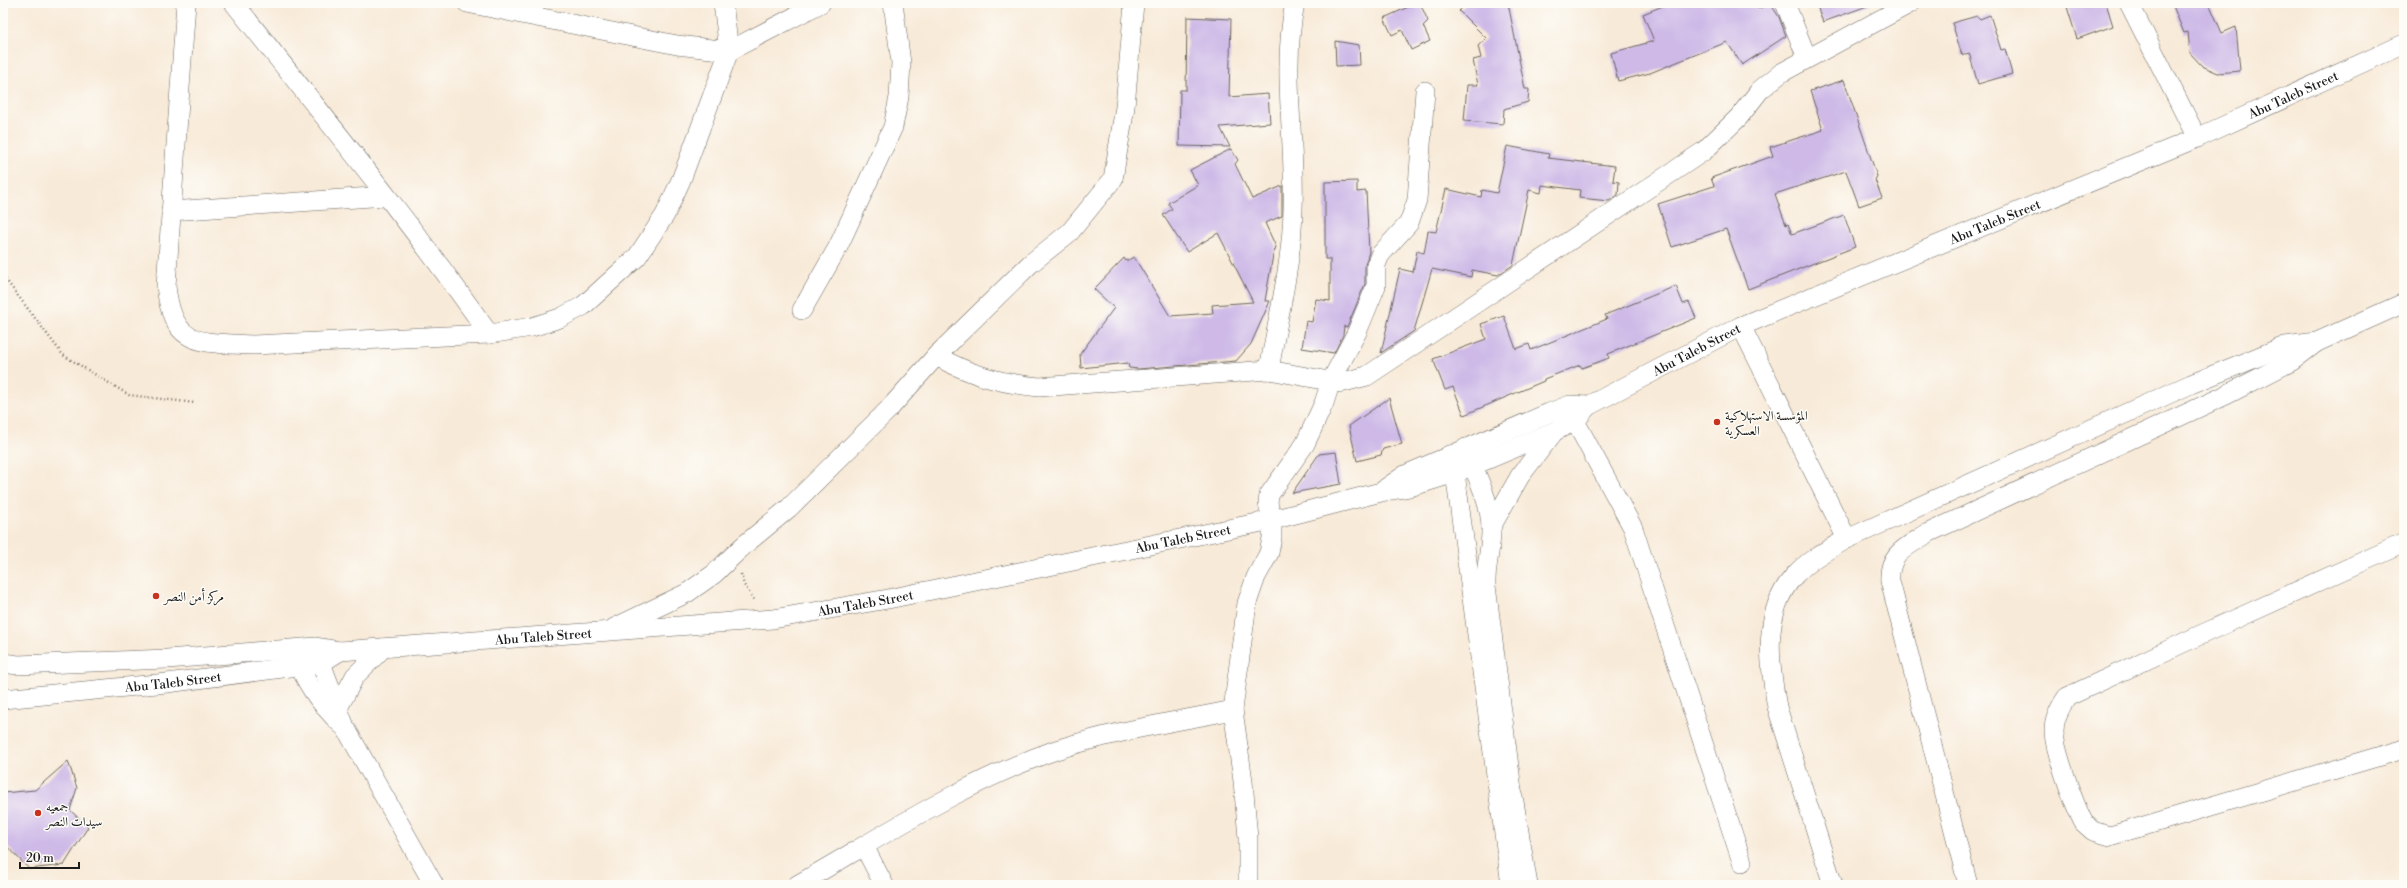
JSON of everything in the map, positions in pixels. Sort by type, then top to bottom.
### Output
[{"type":"street","points":[[186,3],[166,286],[168,307],[173,320],[181,332],[195,338],[214,343],[253,345],[489,334],[532,327],[560,318],[584,306],[637,257],[665,215],[681,180],[729,52],[723,3]]},
{"type":"street","points":[[234,3],[386,196],[489,334]]},
{"type":"street","points":[[467,3],[677,45],[729,52],[821,3]]},
{"type":"street","points":[[802,310],[838,247],[893,127],[899,98],[901,63],[893,3]]},
{"type":"street","points":[[608,631],[701,584],[743,546],[789,508],[889,409],[936,356],[1030,264],[1070,232],[1113,179],[1125,106],[1134,3]]},
{"type":"street","points":[[1269,370],[1287,268],[1294,210],[1294,157],[1290,102],[1292,21],[1295,3]]},
{"type":"street","points":[[1785,3],[1807,58]]},
{"type":"street","points":[[936,356],[982,377],[1006,384],[1039,387],[1269,370],[1340,383],[1367,376],[1555,253],[1704,151],[1720,137],[1772,80],[1807,58],[1911,3]]},
{"type":"street","points":[[2129,3],[2197,138]]},
{"type":"street","name":"Abu Taleb Street","points":[[8,661],[297,657],[340,651],[773,619],[888,599],[1272,520],[1380,492],[1405,475],[1461,460],[1555,430],[1575,421],[1588,406],[1741,326],[2197,138],[2404,44]]},
{"type":"street","points":[[1248,885],[1248,838],[1244,781],[1233,710],[1247,603],[1256,577],[1269,553],[1272,538],[1272,520],[1268,511],[1269,495],[1305,444],[1324,403],[1331,382],[1357,332],[1376,286],[1376,265],[1380,255],[1409,223],[1417,200],[1425,91]]},
{"type":"street","points":[[171,211],[386,196]]},
{"type":"street","points":[[1968,885],[1890,581],[1889,566],[1899,552],[1928,533],[2224,396],[2292,361],[2317,342],[2404,303]]},
{"type":"street","points":[[1741,326],[1847,539]]},
{"type":"street","points":[[1834,885],[1777,707],[1770,661],[1770,632],[1778,601],[1794,575],[1822,553],[1847,539],[2191,384],[2285,346],[2317,342]]},
{"type":"street","name":"Abu Taleb Street","points":[[1461,460],[1570,405],[1588,406]]},
{"type":"street","points":[[1575,421],[1633,528],[1742,862]]},
{"type":"street","points":[[1491,528],[1520,476],[1555,430]]},
{"type":"street","points":[[1461,460],[1484,494],[1491,528],[1486,586],[1512,790],[1528,885]]},
{"type":"street","points":[[1461,460],[1511,885]]},
{"type":"street","points":[[2404,544],[2198,636],[2067,697],[2061,706],[2054,731],[2056,745],[2079,816],[2093,831],[2110,836],[2404,749]]},
{"type":"street","points":[[338,708],[355,676],[383,648]]},
{"type":"street","points":[[318,655],[344,727],[434,885]]},
{"type":"street","points":[[297,657],[316,697],[344,727]]},
{"type":"street","name":"Abu Taleb Street","points":[[3,699],[167,683],[297,657]]},
{"type":"street","points":[[3,709],[22,698]]},
{"type":"street","points":[[797,885],[864,846],[980,783],[1055,751],[1082,742],[1233,710]]},
{"type":"street","points":[[864,846],[884,885]]},
{"type":"path","points":[[3,276],[63,355],[129,395],[195,403]]},
{"type":"path","points":[[743,546],[740,572],[744,585],[754,600],[773,619]]},
{"type":"building","points":[[1420,3],[1428,21],[1423,26],[1430,41],[1411,50],[1402,30],[1392,35],[1384,18]]},
{"type":"building","points":[[1467,3],[1508,3],[1525,89],[1529,89],[1528,102],[1504,109],[1503,124],[1464,121],[1467,85],[1478,85],[1473,60],[1481,58],[1478,46],[1486,38],[1459,11]]},
{"type":"building","points":[[1670,3],[1754,3],[1758,9],[1770,3],[1779,17],[1786,36],[1742,65],[1727,42],[1650,73],[1618,81],[1611,53],[1654,41],[1643,14]]},
{"type":"building","points":[[1816,3],[1870,3],[1870,5],[1823,22]]},
{"type":"building","points":[[2079,3],[2106,3],[2113,26],[2077,39],[2067,7]]},
{"type":"building","points":[[2181,3],[2209,3],[2222,33],[2236,27],[2240,71],[2218,73],[2202,66],[2190,53],[2188,32],[2184,33],[2173,6]]},
{"type":"building","points":[[1990,15],[2001,50],[2005,49],[2012,74],[1978,84],[1969,53],[1962,55],[1952,23],[1977,16],[1980,19]]},
{"type":"building","points":[[1187,17],[1231,19],[1229,97],[1268,94],[1270,123],[1220,127],[1230,147],[1179,146],[1180,90],[1186,90]]},
{"type":"building","points":[[1335,41],[1359,45],[1360,65],[1336,66]]},
{"type":"building","points":[[1844,80],[1877,176],[1875,180],[1882,198],[1859,206],[1846,171],[1775,194],[1786,225],[1788,224],[1792,234],[1844,215],[1855,247],[1748,289],[1726,229],[1672,247],[1658,204],[1714,186],[1711,178],[1773,156],[1770,147],[1823,130],[1810,91]]},
{"type":"building","points":[[1507,146],[1549,154],[1548,158],[1615,166],[1613,181],[1619,182],[1618,195],[1609,201],[1579,198],[1580,190],[1542,185],[1541,193],[1529,190],[1513,265],[1498,275],[1472,270],[1471,277],[1432,269],[1414,331],[1381,353],[1400,269],[1413,272],[1417,251],[1424,253],[1428,231],[1436,232],[1446,189],[1481,197],[1482,190],[1497,193]]},
{"type":"building","points":[[1231,149],[1238,160],[1235,164],[1252,199],[1282,186],[1282,216],[1265,223],[1276,247],[1273,255],[1265,301],[1270,301],[1251,344],[1236,361],[1138,369],[1129,368],[1128,363],[1081,368],[1080,354],[1114,308],[1094,289],[1124,258],[1126,261],[1134,257],[1170,316],[1213,313],[1212,305],[1253,302],[1218,233],[1187,252],[1163,215],[1172,209],[1168,203],[1198,185],[1190,170]]},
{"type":"building","points":[[1357,181],[1357,192],[1366,191],[1369,252],[1365,265],[1365,284],[1347,327],[1344,326],[1343,335],[1334,353],[1302,348],[1306,321],[1312,322],[1316,299],[1330,301],[1330,259],[1325,259],[1325,182]]},
{"type":"building","points":[[1676,286],[1683,304],[1689,302],[1696,318],[1608,354],[1609,358],[1582,368],[1580,365],[1544,379],[1544,381],[1464,415],[1453,387],[1445,390],[1433,359],[1486,339],[1481,324],[1504,316],[1516,349],[1529,344],[1531,350],[1607,319],[1605,315]]},
{"type":"building","points":[[1389,398],[1402,444],[1383,449],[1381,455],[1357,461],[1349,426]]},
{"type":"building","points":[[1336,452],[1341,484],[1292,493],[1319,454]]},
{"type":"building","name":"جمعيه سيدات النصر","points":[[68,761],[77,788],[70,810],[88,827],[64,865],[29,869],[3,842],[3,793],[35,790]]},
{"type":"place","name":"المؤسسة الاستهلاكية العسكرية","points":[[1717,422]]},
{"type":"place","name":"مركز أمن النصر","points":[[156,596]]},
{"type":"place","name":"جمعيه سيدات النصر","points":[[38,813]]}]
